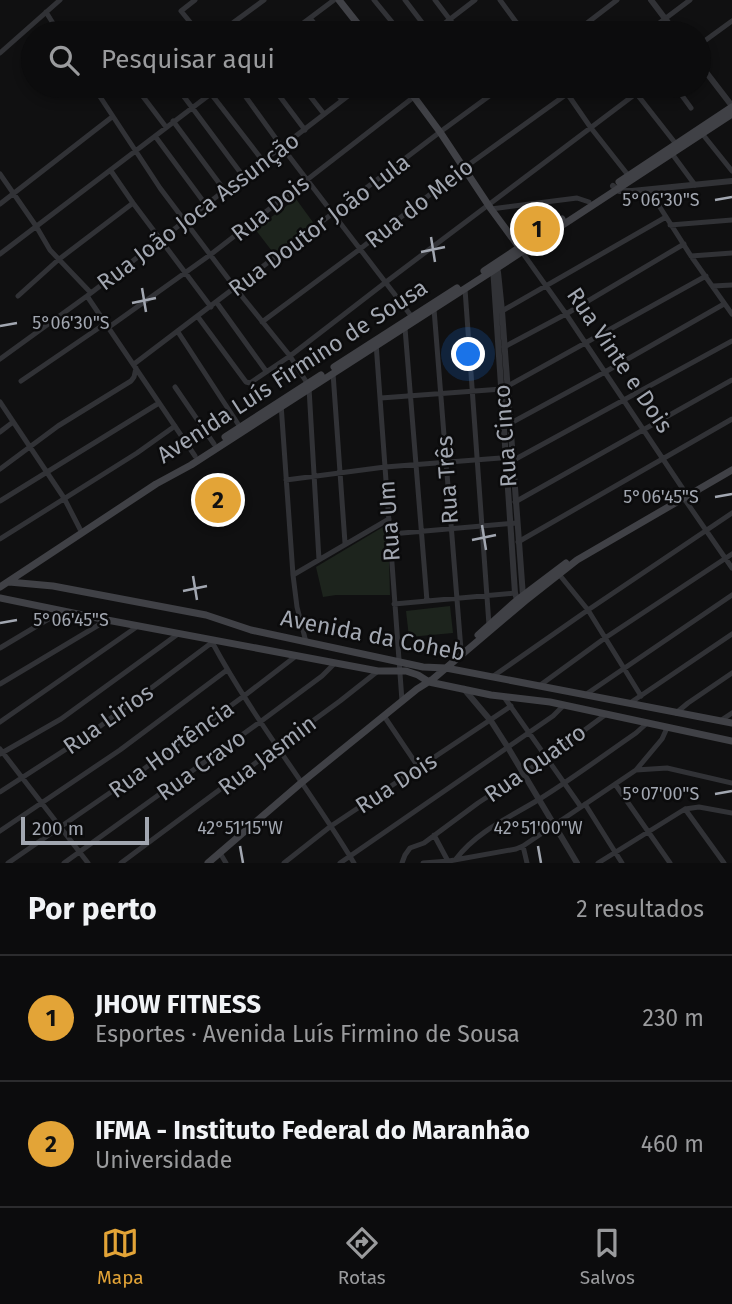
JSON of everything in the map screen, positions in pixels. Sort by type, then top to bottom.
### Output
[{"type":"main road","points":[[337,0],[355,21]]},
{"type":"main road","points":[[415,98],[520,250]]},
{"type":"main road","name":"Avenida Luís Firmino de Sousa","points":[[520,250],[700,131],[732,106]]},
{"type":"main road","name":"Avenida Luís Firmino de Sousa","points":[[308,386],[333,373],[412,317],[495,267],[628,176],[670,151],[676,144],[732,114]]},
{"type":"main road","name":"Avenida Luís Firmino de Sousa","points":[[156,484],[214,444],[376,343],[405,328],[459,290]]},
{"type":"main road","name":"Avenida Luís Firmino de Sousa","points":[[4,585],[156,484],[181,471],[237,431]]},
{"type":"main road","points":[[443,668],[520,599],[558,572],[732,467]]},
{"type":"main road","name":"Avenida da Coheb","points":[[4,585],[53,586],[206,615],[251,631],[423,667],[443,668],[732,723]]},
{"type":"main road","points":[[0,598],[213,642],[378,671],[400,671],[418,675],[427,681],[491,695],[564,705],[732,741]]},
{"type":"main road","points":[[208,863],[301,783],[443,668],[520,599]]},
{"type":"street","points":[[36,21],[60,0]]},
{"type":"street","points":[[189,21],[181,11],[195,0]]},
{"type":"street","points":[[235,21],[264,0]]},
{"type":"street","points":[[306,21],[337,0]]},
{"type":"street","points":[[374,0],[391,21]]},
{"type":"street","points":[[405,0],[422,21]]},
{"type":"street","points":[[435,0],[450,20],[466,3],[475,0]]},
{"type":"street","points":[[500,0],[516,21]]},
{"type":"street","points":[[590,21],[617,0]]},
{"type":"street","points":[[651,0],[665,19]]},
{"type":"street","points":[[662,21],[691,0]]},
{"type":"street","points":[[46,12],[52,21]]},
{"type":"street","points":[[711,36],[732,21]]},
{"type":"street","points":[[0,53],[21,34]]},
{"type":"street","points":[[711,79],[732,106]]},
{"type":"street","points":[[100,98],[210,255],[290,356],[308,386],[319,560]]},
{"type":"street","points":[[144,98],[166,127]]},
{"type":"street","points":[[185,98],[243,176]]},
{"type":"street","points":[[0,254],[205,98]]},
{"type":"street","points":[[216,98],[263,161]]},
{"type":"street","points":[[247,98],[412,317]]},
{"type":"street","points":[[281,98],[305,130]]},
{"type":"street","points":[[311,98],[324,114]]},
{"type":"street","name":"Rua João Joca Assunção","points":[[0,359],[345,98]]},
{"type":"street","name":"Rua Dois","points":[[21,381],[210,255],[411,98]]},
{"type":"street","name":"Rua Doutor João Lula","points":[[0,469],[58,425],[131,381],[135,366],[487,98]]},
{"type":"street","name":"Rua do Meio","points":[[262,322],[464,168],[561,98]]},
{"type":"street","points":[[570,98],[628,176]]},
{"type":"street","points":[[198,317],[246,382],[250,383],[489,207],[630,98]]},
{"type":"street","points":[[640,98],[676,144]]},
{"type":"street","points":[[684,98],[691,108]]},
{"type":"street","points":[[0,204],[112,117]]},
{"type":"street","points":[[173,121],[225,191]]},
{"type":"street","points":[[700,131],[732,172]]},
{"type":"street","points":[[155,136],[205,205]]},
{"type":"street","points":[[670,151],[695,185]]},
{"type":"street","points":[[111,171],[160,239],[266,371]]},
{"type":"street","points":[[0,174],[58,261],[89,294],[195,456]]},
{"type":"street","points":[[614,188],[624,191],[649,190],[732,181]]},
{"type":"street","points":[[649,190],[732,314]]},
{"type":"street","points":[[489,207],[577,198],[589,202]]},
{"type":"street","points":[[18,296],[58,261],[133,204]]},
{"type":"street","points":[[502,311],[666,217]]},
{"type":"street","points":[[670,225],[732,220]]},
{"type":"street","points":[[504,347],[684,244]]},
{"type":"street","name":"Rua Vinte e Dois","points":[[520,250],[547,285],[664,458],[706,531],[732,568]]},
{"type":"street","points":[[691,256],[732,253]]},
{"type":"street","name":"Rua Cinco","points":[[495,267],[502,311],[504,388],[515,502],[514,524],[518,542],[520,599]]},
{"type":"street","name":"Rua Cinco","points":[[495,267],[520,599]]},
{"type":"street","points":[[381,398],[504,388],[706,276]]},
{"type":"street","points":[[713,286],[732,285]]},
{"type":"street","points":[[459,290],[471,391],[489,625]]},
{"type":"street","points":[[509,424],[724,304]]},
{"type":"street","name":"Rua Três","points":[[434,309],[461,650]]},
{"type":"street","points":[[405,328],[427,601]]},
{"type":"street","points":[[178,332],[237,431]]},
{"type":"street","name":"Rua Cinco","points":[[510,458],[624,401],[732,341]]},
{"type":"street","name":"Rua Um","points":[[376,343],[402,701]]},
{"type":"street","points":[[333,373],[345,543]]},
{"type":"street","points":[[515,502],[732,380]]},
{"type":"street","points":[[175,387],[214,444]]},
{"type":"street","points":[[0,402],[64,498],[82,533]]},
{"type":"street","points":[[0,501],[159,403]]},
{"type":"street","points":[[281,404],[293,575],[297,607],[306,642]]},
{"type":"street","points":[[518,542],[732,419]]},
{"type":"street","points":[[0,432],[13,422]]},
{"type":"street","points":[[0,539],[175,426]]},
{"type":"street","points":[[286,480],[385,467],[510,458]]},
{"type":"street","points":[[492,677],[732,513]]},
{"type":"street","points":[[293,575],[389,519]]},
{"type":"street","points":[[391,534],[514,524]]},
{"type":"street","points":[[539,686],[732,554]]},
{"type":"street","points":[[558,572],[588,610],[641,696]]},
{"type":"street","points":[[585,695],[732,595]]},
{"type":"street","points":[[394,604],[487,596],[520,599]]},
{"type":"street","points":[[0,648],[62,611]]},
{"type":"street","points":[[0,684],[107,620]]},
{"type":"street","points":[[0,722],[138,626]]},
{"type":"street","points":[[88,863],[1,752],[61,719],[178,634]]},
{"type":"street","points":[[629,704],[732,634]]},
{"type":"street","points":[[213,642],[227,670],[260,722],[354,863]]},
{"type":"street","name":"Rua Lirios","points":[[0,792],[91,733],[213,642]]},
{"type":"street","name":"Rua Hortência","points":[[8,863],[244,696],[296,656]]},
{"type":"street","name":"Rua Cravo","points":[[64,863],[260,722],[322,676],[335,663]]},
{"type":"street","points":[[0,831],[120,750],[227,670]]},
{"type":"street","name":"Rua Jasmin","points":[[121,863],[378,671]]},
{"type":"street","points":[[676,713],[732,673]]},
{"type":"street","points":[[464,689],[508,746],[577,863]]},
{"type":"street","points":[[505,696],[622,863]]},
{"type":"street","points":[[340,863],[553,716],[564,705]]},
{"type":"street","name":"Rua Dois","points":[[284,863],[331,826],[511,706]]},
{"type":"street","points":[[720,721],[732,713]]},
{"type":"street","name":"Rua Quatro","points":[[402,863],[411,848],[424,843],[605,715]]},
{"type":"street","points":[[384,716],[419,768]]},
{"type":"street","points":[[451,861],[492,827],[564,783],[646,724]]},
{"type":"street","points":[[424,863],[451,861],[523,846],[636,770],[662,739],[667,728]]},
{"type":"street","points":[[636,770],[667,768],[732,783]]},
{"type":"street","points":[[615,784],[670,863]]},
{"type":"street","points":[[598,863],[685,809],[699,807],[732,813]]},
{"type":"street","points":[[685,809],[724,863]]},
{"type":"street","points":[[434,835],[451,861]]},
{"type":"street","points":[[523,846],[527,863]]},
{"type":"street","points":[[220,853],[226,863]]},
{"type":"shaded area","points":[[296,199],[315,225],[275,255],[255,229]]},
{"type":"shaded area","points":[[388,524],[390,595],[323,597],[316,567]]},
{"type":"shaded area","points":[[450,606],[453,633],[409,637],[406,611]]},
{"type":"place","name":"JHOW FITNESS","points":[[537,229]]},
{"type":"place","name":"IFMA - Instituto Federal do Maranhão","points":[[218,500]]}]
